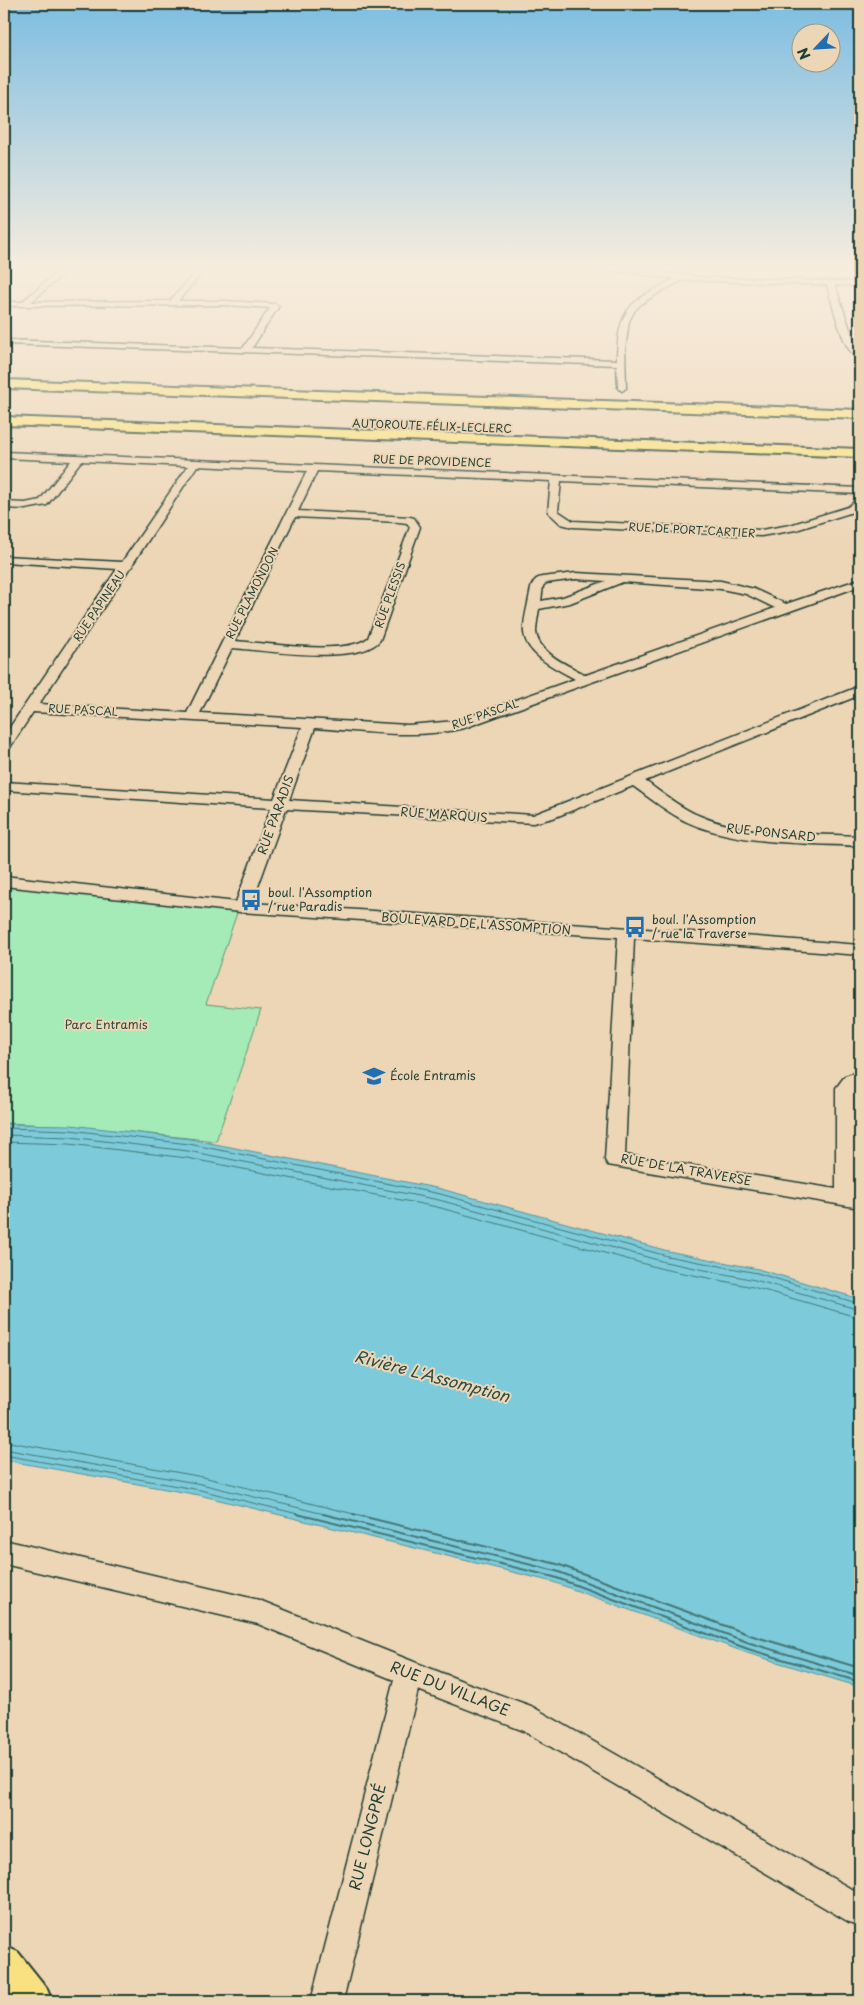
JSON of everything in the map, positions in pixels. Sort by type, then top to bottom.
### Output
[{"type":"highway","points":[[4,384],[860,413]]},
{"type":"highway","name":"AUTOROUTE FÉLIX-LECLERC","points":[[4,394],[860,424]]},
{"type":"highway","points":[[356,396],[860,424]]},
{"type":"highway","name":"AUTOROUTE FÉLIX-LECLERC","points":[[4,410],[860,441]]},
{"type":"highway","points":[[4,421],[860,452]]},
{"type":"highway","points":[[271,431],[797,439]]},
{"type":"main road","points":[[4,1966],[32,2001]]},
{"type":"street","points":[[551,361],[621,363],[622,388]]},
{"type":"street","name":"RUE DE PROVIDENCE","points":[[4,455],[193,465],[860,491]]},
{"type":"street","points":[[4,505],[24,506],[43,503],[78,458]]},
{"type":"street","name":"RUE PAPINEAU","points":[[4,746],[127,566],[193,465]]},
{"type":"street","name":"RUE PLAMONDON","points":[[192,716],[313,469]]},
{"type":"street","name":"RUE DE PORT-CARTIER","points":[[556,479],[553,512],[565,522],[573,524],[761,533],[792,528],[852,509],[858,506],[860,500]]},
{"type":"street","name":"RUE PLESSIS","points":[[226,644],[339,652],[365,647],[374,640],[415,526],[410,520],[292,514]]},
{"type":"street","points":[[4,559],[127,566]]},
{"type":"street","points":[[582,679],[544,655],[533,643],[530,632],[537,585],[542,580],[576,576],[736,587],[786,609]]},
{"type":"street","points":[[534,606],[575,597],[621,580]]},
{"type":"street","name":"RUE PASCAL","points":[[30,708],[408,729],[442,728],[459,725],[582,679],[860,582]]},
{"type":"street","name":"RUE MARQUIS","points":[[4,786],[474,817],[533,818],[548,815],[635,781],[860,690]]},
{"type":"street","name":"RUE PARADIS","points":[[242,907],[310,724]]},
{"type":"street","name":"RUE PONSARD","points":[[635,781],[693,818],[717,827],[765,834],[860,841]]},
{"type":"street","name":"BOULEVARD DE L'ASSOMPTION","points":[[4,881],[242,907],[687,936],[860,950]]},
{"type":"street","name":"RUE DE LA TRAVERSE","points":[[626,933],[615,1160],[853,1200]]},
{"type":"street","points":[[853,1200],[845,1088],[852,1080],[860,1077]]},
{"type":"street","name":"RUE DU VILLAGE","points":[[4,1552],[259,1612],[409,1674],[531,1720],[860,1911]]},
{"type":"street","name":"RUE LONGPRÉ","points":[[327,2001],[409,1674]]},
{"type":"green space","name":"Parc Entramis","points":[[4,881],[239,907],[206,1004],[261,1010],[216,1141],[74,1126],[4,1123]]},
{"type":"water","name":"Rivière L'Assomption","points":[[4,1124],[71,1125],[190,1139],[441,1189],[668,1251],[758,1269],[860,1299],[860,1687],[747,1653],[553,1582],[199,1495],[4,1460]]},
{"type":"place","name":"boul. l'Assomption / rue Paradis","points":[[251,900]]},
{"type":"place","name":"boul. l'Assomption / rue la Traverse","points":[[635,927]]},
{"type":"place","name":"École Entramis","points":[[374,1076]]}]
